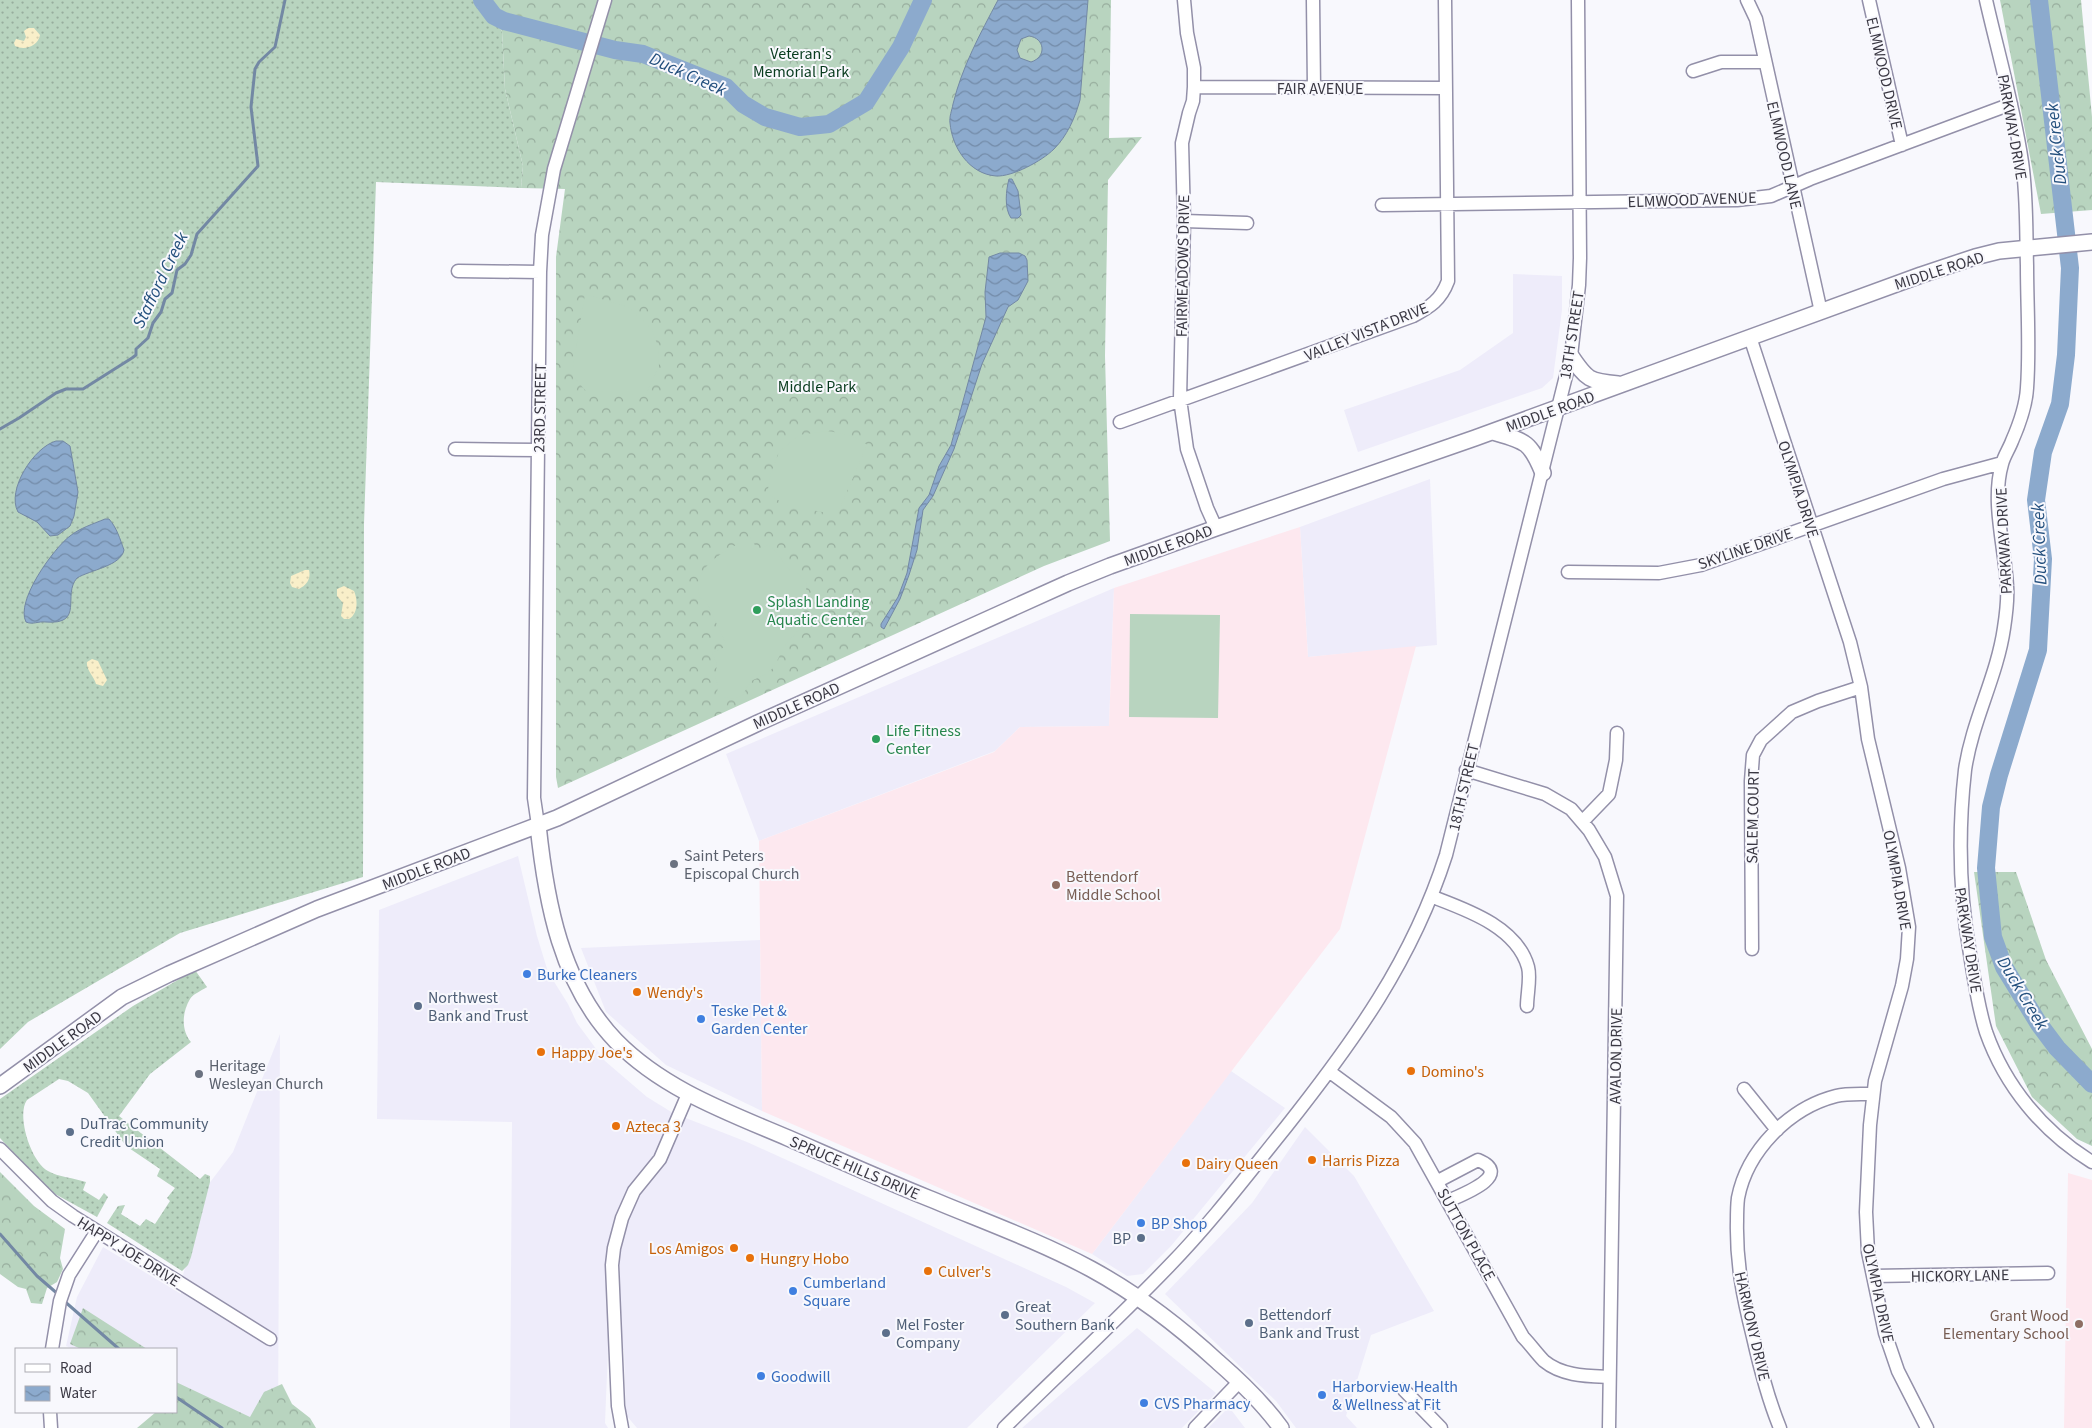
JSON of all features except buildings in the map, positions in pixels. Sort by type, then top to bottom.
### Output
[{"type":"main road","name":"MIDDLE ROAD","points":[[0,1086],[122,997],[169,974],[317,910],[557,818],[758,722],[1068,583],[1216,528],[1493,432],[1750,337],[1975,257],[2033,247],[2092,242]]},
{"type":"main road","name":"MIDDLE ROAD","points":[[1571,356],[1581,373],[1589,378],[1595,381],[1622,384]]},
{"type":"main road","points":[[1493,432],[1520,439],[1530,446],[1542,473]]},
{"type":"main road","name":"SPRUCE HILLS DRIVE","points":[[538,826],[541,855],[559,944],[580,992],[615,1040],[661,1078],[688,1094],[908,1190],[1036,1242],[1093,1270],[1138,1298],[1202,1347],[1240,1381],[1281,1428]]},
{"type":"street","name":"FAIRMEADOWS DRIVE","points":[[1184,0],[1187,33],[1194,68],[1194,87],[1193,101],[1188,113],[1182,143],[1184,221],[1180,399],[1187,449],[1207,508],[1216,528]]},
{"type":"street","points":[[1313,0],[1314,88]]},
{"type":"street","name":"VALLEY VISTA DRIVE","points":[[1120,422],[1395,323],[1433,305],[1440,298],[1448,281],[1445,0]]},
{"type":"street","name":"18TH STREET","points":[[1004,1428],[1138,1298],[1170,1265],[1230,1196],[1330,1072],[1377,1003],[1399,968],[1433,897],[1446,855],[1571,356],[1579,285],[1578,0]]},
{"type":"street","name":"ELMWOOD LANE","points":[[1747,0],[1756,19],[1764,62],[1821,312]]},
{"type":"street","name":"ELMWOOD DRIVE","points":[[1869,0],[1902,145]]},
{"type":"street","name":"PARKWAY DRIVE","points":[[1986,0],[2011,104],[2022,164],[2033,247],[2027,393],[2013,441],[2002,463],[1998,496],[2007,589],[2004,630],[1994,669],[1973,732],[1966,770],[1960,882],[1976,988],[1986,1030],[1997,1059],[2023,1101],[2044,1126],[2074,1151],[2092,1162]]},
{"type":"street","name":"23RD STREET","points":[[538,826],[534,788],[542,235],[550,186],[604,6]]},
{"type":"street","points":[[1693,71],[1722,62],[1764,62]]},
{"type":"street","name":"FAIR AVENUE","points":[[1194,87],[1446,88]]},
{"type":"street","name":"ELMWOOD AVENUE","points":[[1382,205],[1737,200],[1771,196],[2011,104]]},
{"type":"street","points":[[1184,221],[1247,223]]},
{"type":"street","points":[[458,271],[540,272]]},
{"type":"street","name":"OLYMPIA DRIVE","points":[[1750,337],[1850,642],[1861,687],[1868,739],[1899,868],[1909,927],[1907,959],[1902,986],[1875,1081],[1870,1125],[1866,1212],[1868,1252],[1884,1333],[1898,1371],[1927,1428]]},
{"type":"street","points":[[454,449],[538,450]]},
{"type":"street","name":"SKYLINE DRIVE","points":[[1568,572],[1659,573],[1701,565],[1943,479],[2002,463]]},
{"type":"street","name":"SALEM COURT","points":[[1752,949],[1751,781],[1753,755],[1760,740],[1792,712],[1861,687]]},
{"type":"street","points":[[1582,822],[1608,794],[1616,760],[1617,733]]},
{"type":"street","name":"AVALON DRIVE","points":[[1466,770],[1545,794],[1571,809],[1605,857],[1617,896],[1609,1428]]},
{"type":"street","points":[[1433,897],[1478,914],[1500,928],[1520,950],[1528,968],[1527,1006]]},
{"type":"street","name":"SUTTON PLACE","points":[[1330,1072],[1391,1117],[1416,1144],[1523,1337],[1545,1362],[1574,1374],[1609,1377]]},
{"type":"street","points":[[1744,1089],[1777,1130]]},
{"type":"street","points":[[622,1428],[618,1406],[612,1265],[614,1248],[622,1218],[634,1191],[660,1158],[688,1094]]},
{"type":"street","name":"HARMONY DRIVE","points":[[1780,1428],[1761,1371],[1740,1280],[1737,1233],[1738,1199],[1745,1175],[1755,1158],[1777,1130],[1803,1109],[1838,1096],[1874,1094]]},
{"type":"street","name":"HAPPY JOE DRIVE","points":[[0,1149],[52,1201],[270,1339]]},
{"type":"street","points":[[1438,1181],[1478,1160],[1485,1163],[1489,1170],[1489,1177],[1485,1183],[1448,1201]]},
{"type":"street","points":[[52,1348],[60,1300],[69,1275],[97,1231]]},
{"type":"street","name":"HICKORY LANE","points":[[1873,1276],[2048,1274]]},
{"type":"street","points":[[1195,1428],[1240,1381]]},
{"type":"street","points":[[1404,1390],[1441,1428]]},
{"type":"street","points":[[50,1413],[51,1428]]},
{"type":"shaded area","points":[[1513,274],[1562,276],[1562,310],[1553,378],[1542,388],[1358,452],[1344,410],[1460,370],[1513,333]]},
{"type":"shaded area","points":[[1430,479],[1437,645],[1308,657],[1300,527]]},
{"type":"shaded area","name":"Bettendorf Middle School","points":[[1300,527],[1308,657],[1416,646],[1340,929],[1092,1254],[762,1111],[759,841],[994,752],[1020,727],[1109,726],[1114,588]]},
{"type":"shaded area","points":[[1114,588],[1109,726],[1020,727],[995,751],[759,841],[726,754]]},
{"type":"shaded area","points":[[518,856],[537,936],[548,972],[568,1004],[577,1023],[605,1061],[647,1097],[673,1113],[747,1142],[1066,1287],[1095,1303],[967,1428],[637,1428],[626,1415],[624,1350],[608,1350],[605,1423],[608,1428],[510,1428],[512,1122],[377,1119],[379,910]]},
{"type":"shaded area","points":[[760,940],[762,1111],[666,1065],[606,1012],[581,948]]},
{"type":"shaded area","points":[[280,1034],[278,1428],[178,1403],[178,1348],[71,1348],[66,1346],[77,1297],[103,1247],[181,1294],[183,1275],[208,1185],[233,1152]]},
{"type":"shaded area","points":[[1231,1071],[1285,1108],[1171,1246],[1143,1274],[1127,1276],[1092,1254]]},
{"type":"shaded area","points":[[1305,1127],[1354,1176],[1434,1311],[1371,1335],[1346,1416],[1357,1428],[1296,1428],[1276,1401],[1165,1294],[1252,1203]]},
{"type":"shaded area","name":"Grant Wood Elementary School","points":[[2068,1173],[2092,1180],[2092,1428],[2064,1428]]},
{"type":"shaded area","points":[[1137,1328],[1216,1393],[1182,1428],[1022,1428]]},
{"type":"shaded area","points":[[1229,1407],[1245,1428],[1208,1428]]},
{"type":"green space","points":[[0,0],[474,0],[502,31],[505,89],[523,166],[521,188],[376,182],[364,524],[363,877],[180,933],[28,1022],[0,1049]]},
{"type":"green space","name":"Middle Park","points":[[474,0],[1111,0],[1109,138],[1142,137],[1108,180],[1105,356],[1110,541],[1044,566],[558,788],[556,777],[556,257],[565,189],[521,188],[523,166],[505,89],[502,31]]},
{"type":"green space","points":[[2000,0],[2081,0],[2092,117],[2092,210],[2041,214]]},
{"type":"green space","points":[[585,294],[628,307],[652,329],[658,347],[659,366],[645,396],[585,390],[573,376]]},
{"type":"green space","points":[[827,431],[853,437],[867,445],[837,515],[787,505],[767,494],[771,473],[779,452],[799,435]]},
{"type":"green space","name":"Splash Landing Aquatic Center","points":[[750,537],[758,550],[768,545],[774,549],[790,571],[794,569],[807,583],[801,627],[784,647],[774,667],[766,674],[751,681],[742,696],[729,698],[716,694],[719,686],[715,679],[717,664],[712,653],[727,646],[706,601],[700,598],[698,586],[705,568],[713,560]]},
{"type":"green space","points":[[1130,614],[1220,615],[1218,718],[1129,717]]},
{"type":"green space","points":[[1974,872],[2016,872],[2046,960],[2092,1049],[2092,1146],[2077,1139],[2032,1097],[1996,1026]]},
{"type":"green space","points":[[195,970],[207,987],[191,997],[185,1010],[184,1027],[191,1042],[150,1074],[119,1116],[200,1179],[205,1174],[210,1176],[191,1257],[188,1265],[182,1271],[107,1223],[118,1206],[125,1205],[121,1214],[140,1226],[146,1219],[155,1224],[170,1201],[167,1198],[175,1188],[157,1176],[160,1169],[126,1146],[88,1093],[68,1081],[59,1079],[27,1100],[23,1116],[24,1127],[31,1149],[42,1166],[56,1175],[86,1182],[83,1190],[99,1200],[104,1193],[108,1197],[97,1217],[55,1194],[33,1174],[0,1138],[0,1099],[133,1006]]},
{"type":"green space","points":[[0,1172],[34,1206],[65,1229],[60,1258],[63,1269],[57,1282],[47,1288],[42,1304],[31,1303],[26,1289],[18,1287],[0,1274]]},
{"type":"green space","points":[[83,1308],[145,1348],[79,1348],[70,1344]]},
{"type":"green space","points":[[178,1383],[250,1417],[264,1392],[282,1384],[292,1404],[310,1418],[316,1428],[137,1428],[155,1413],[178,1413]]},
{"type":"sand","points":[[28,28],[34,28],[40,35],[37,42],[27,48],[15,46],[16,39],[24,41],[26,37],[24,31]]},
{"type":"sand","points":[[309,570],[309,579],[306,584],[299,589],[292,587],[290,583],[291,576]]},
{"type":"sand","points":[[344,586],[354,591],[356,598],[356,610],[349,619],[344,619],[341,616],[343,603],[337,596],[337,589]]},
{"type":"sand","points":[[92,659],[98,661],[107,680],[103,686],[96,684],[88,668],[87,662]]},
{"type":"water","points":[[998,0],[1088,0],[1080,100],[1070,126],[1059,144],[1049,154],[1018,171],[1003,176],[986,174],[970,165],[958,150],[951,132],[950,121],[961,77]],"holes":[[[1029,36],[1034,37],[1041,44],[1042,52],[1040,56],[1031,62],[1020,58],[1017,50],[1021,39]]]},
{"type":"water","points":[[1009,179],[1012,179],[1018,191],[1021,215],[1018,218],[1011,218],[1007,209],[1006,194]]},
{"type":"water","points":[[1000,253],[1019,253],[1025,256],[1027,260],[1028,281],[1018,300],[1008,307],[982,364],[954,449],[933,496],[923,510],[917,550],[909,575],[900,599],[884,629],[881,627],[881,624],[898,597],[907,573],[919,508],[929,495],[939,466],[951,445],[986,317],[985,292],[989,257]]},
{"type":"water","points":[[56,441],[63,441],[70,446],[78,492],[74,516],[70,526],[58,535],[50,536],[37,522],[18,512],[15,503],[19,481],[31,460],[48,445]]},
{"type":"water","points":[[109,519],[118,534],[124,550],[122,555],[111,564],[77,578],[71,592],[69,614],[65,619],[58,622],[26,622],[24,613],[26,601],[46,563],[63,542],[74,533]]},
{"type":"waterway","name":"Stafford Creek","points":[[0,429],[56,393],[66,389],[83,389],[136,355],[136,349],[148,338],[153,323],[161,312],[165,299],[172,293],[177,270],[185,264],[191,255],[197,234],[258,166],[251,107],[255,69],[259,62],[275,47],[285,0]]},
{"type":"waterway","name":"Duck Creek","points":[[482,0],[494,16],[504,21],[615,50],[643,54],[726,87],[743,104],[765,117],[800,127],[829,124],[866,102],[901,47],[923,0]]},
{"type":"waterway","name":"Duck Creek","points":[[2039,0],[2070,268],[2066,355],[2060,404],[2043,452],[2036,500],[2043,559],[2038,650],[1999,775],[1991,807],[1986,868],[1993,937],[2004,967],[2039,1024],[2057,1048],[2092,1084]]},
{"type":"waterway","points":[[0,1234],[37,1276],[59,1295]]},
{"type":"waterway","points":[[63,1300],[118,1348]]},
{"type":"waterway","points":[[178,1398],[222,1428]]},
{"type":"place","name":"Splash Landing Aquatic Center","points":[[757,610]]},
{"type":"place","name":"Life Fitness Center","points":[[876,739]]},
{"type":"place","name":"Saint Peters Episcopal Church","points":[[674,864]]},
{"type":"place","name":"Bettendorf Middle School","points":[[1056,885]]},
{"type":"place","name":"Burke Cleaners","points":[[527,974]]},
{"type":"place","name":"Wendy's","points":[[637,992]]},
{"type":"place","name":"Northwest Bank and Trust","points":[[418,1006]]},
{"type":"place","name":"Teske Pet & Garden Center","points":[[701,1019]]},
{"type":"place","name":"Happy Joe's","points":[[541,1052]]},
{"type":"place","name":"Domino's","points":[[1411,1071]]},
{"type":"place","name":"Heritage Wesleyan Church","points":[[199,1074]]},
{"type":"place","name":"Azteca 3","points":[[616,1126]]},
{"type":"place","name":"DuTrac Community Credit Union","points":[[70,1132]]},
{"type":"place","name":"Harris Pizza","points":[[1312,1160]]},
{"type":"place","name":"Dairy Queen","points":[[1186,1163]]},
{"type":"place","name":"BP Shop","points":[[1141,1223]]},
{"type":"place","name":"BP","points":[[1141,1238]]},
{"type":"place","name":"Los Amigos","points":[[734,1248]]},
{"type":"place","name":"Hungry Hobo","points":[[750,1258]]},
{"type":"place","name":"Culver's","points":[[928,1271]]},
{"type":"place","name":"Cumberland Square","points":[[793,1291]]},
{"type":"place","name":"Great Southern Bank","points":[[1005,1315]]},
{"type":"place","name":"Bettendorf Bank and Trust","points":[[1249,1323]]},
{"type":"place","name":"Grant Wood Elementary School","points":[[2079,1324]]},
{"type":"place","name":"Mel Foster Company","points":[[886,1333]]},
{"type":"place","name":"Goodwill","points":[[761,1376]]},
{"type":"place","name":"Harborview Health & Wellness at Fit","points":[[1322,1395]]},
{"type":"place","name":"CVS Pharmacy","points":[[1144,1403]]},
{"type":"park label","name":"Veteran's Memorial Park","points":[[801,62]]}]
